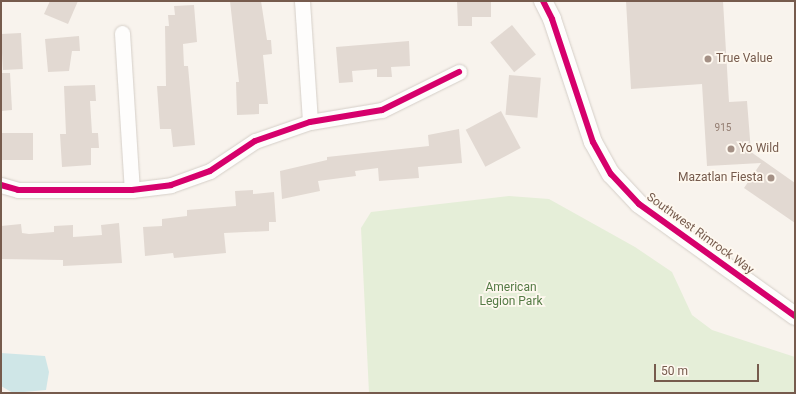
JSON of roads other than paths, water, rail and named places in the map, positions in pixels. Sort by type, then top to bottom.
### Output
[{"type":"street","points":[[302,1],[310,122]]},
{"type":"street","name":"Southwest Rimrock Way","points":[[543,1],[552,19],[593,142],[611,174],[639,204],[795,316]]},
{"type":"street","points":[[122,33],[132,190]]},
{"type":"street","points":[[1,185],[18,190],[132,190],[171,185],[210,170],[256,141],[310,122],[382,110],[459,72]]},
{"type":"place","name":"True Value","points":[[708,59]]},
{"type":"place","name":"Yo Wild","points":[[731,149]]},
{"type":"place","name":"Mazatlan Fiesta","points":[[771,178]]},
{"type":"park label","name":"American Legion Park","points":[[511,295]]}]
